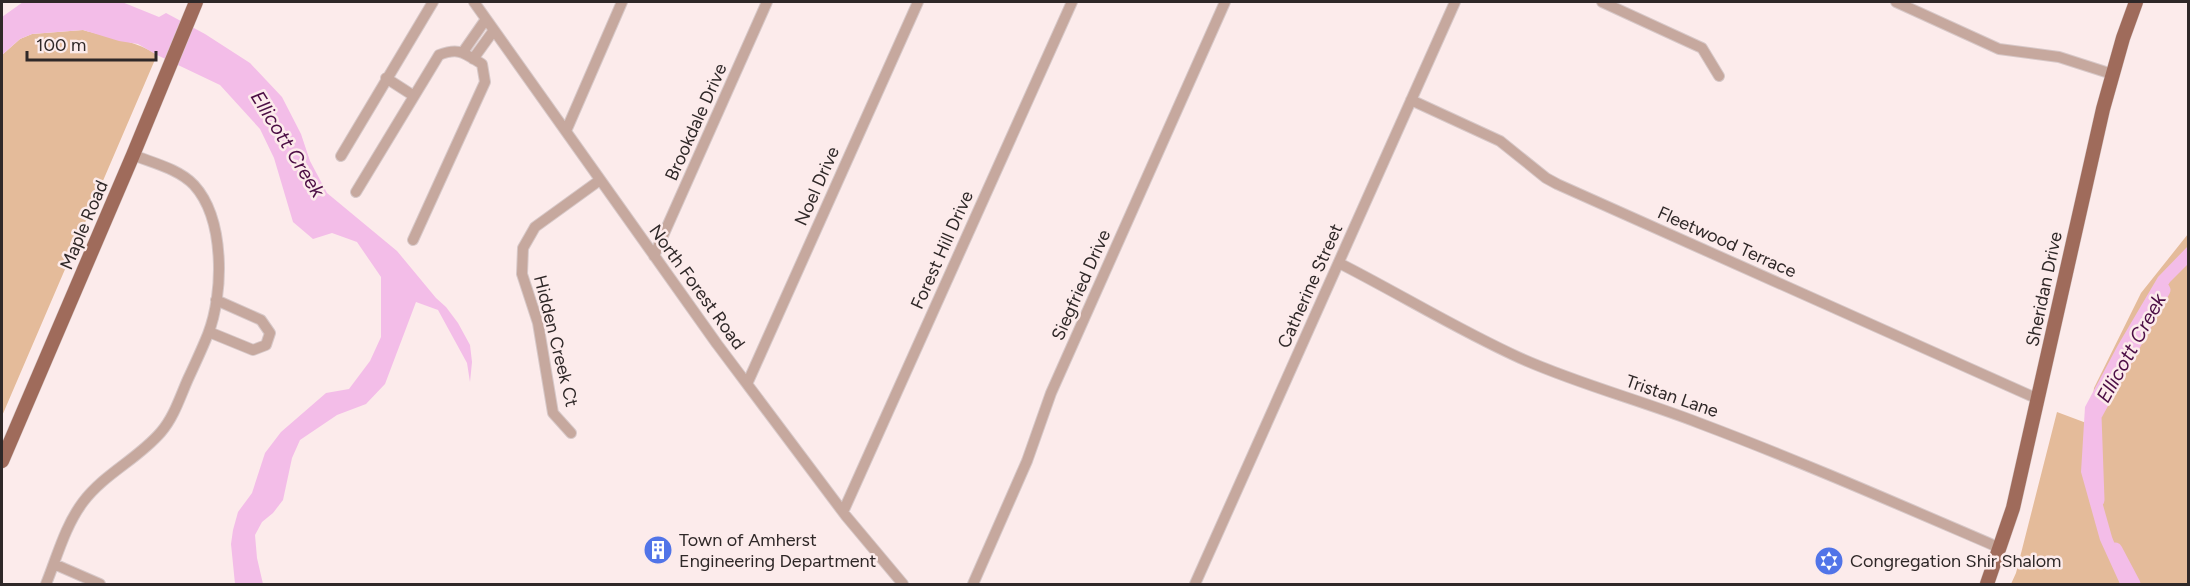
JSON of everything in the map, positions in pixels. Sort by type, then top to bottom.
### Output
[{"type":"main road","name":"Maple Road","points":[[2,461],[196,2]]},
{"type":"main road","name":"Sheridan Drive","points":[[1987,585],[2013,508],[2112,74],[2136,2]]},
{"type":"street","points":[[341,156],[433,2]]},
{"type":"street","name":"North Forest Road","points":[[474,2],[747,384],[843,512],[903,585]]},
{"type":"street","points":[[566,131],[622,2]]},
{"type":"street","name":"Brookdale Drive","points":[[654,256],[767,2]]},
{"type":"street","name":"Noel Drive","points":[[747,384],[918,2]]},
{"type":"street","name":"Forest Hill Drive","points":[[843,512],[1072,2]]},
{"type":"street","name":"Siegfried Drive","points":[[973,585],[1026,461],[1051,393],[1225,2]]},
{"type":"street","name":"Catherine Street","points":[[1195,585],[1455,2]]},
{"type":"street","points":[[1602,2],[1702,48],[1719,75]]},
{"type":"street","points":[[1896,2],[1999,49],[2059,57],[2112,74]]},
{"type":"street","points":[[463,52],[486,19]]},
{"type":"street","points":[[473,59],[494,30]]},
{"type":"street","points":[[357,192],[439,55],[452,50],[463,52],[482,64],[485,82],[413,240]]},
{"type":"street","points":[[386,78],[414,96]]},
{"type":"street","name":"Fleetwood Terrace","points":[[1411,100],[1500,141],[1546,178],[1557,184],[2038,399]]},
{"type":"street","points":[[46,585],[70,523],[84,501],[111,472],[145,448],[171,419],[209,332],[216,300],[219,278],[218,246],[210,215],[199,191],[192,182],[180,174],[133,155]]},
{"type":"street","name":"Hidden Creek Ct","points":[[571,433],[553,413],[538,323],[522,274],[523,248],[535,227],[600,180]]},
{"type":"street","name":"Tristan Lane","points":[[1339,263],[1444,321],[1531,362],[1755,444],[2000,548]]},
{"type":"street","points":[[209,332],[253,350],[266,345],[270,333],[261,320],[216,300]]},
{"type":"street","points":[[54,564],[100,585]]},
{"type":"shaded area","points":[[83,30],[132,43],[157,55],[2,416],[2,55],[20,39],[32,34]]},
{"type":"shaded area","points":[[2188,234],[2188,584],[2011,584],[2016,573],[2057,412],[2089,424],[2094,388],[2141,293]]},
{"type":"water","points":[[23,2],[122,2],[159,17],[166,13],[205,34],[250,63],[282,97],[301,134],[310,161],[327,193],[397,251],[446,307],[470,345],[472,362],[470,382],[467,363],[438,310],[416,302],[385,384],[366,404],[337,415],[300,440],[292,458],[283,500],[262,522],[255,535],[263,584],[235,584],[231,544],[238,512],[252,493],[265,453],[281,432],[326,393],[349,389],[370,361],[381,337],[381,277],[357,242],[332,233],[313,239],[293,222],[274,158],[260,129],[220,85],[138,44],[83,30],[32,34],[20,39],[2,55],[2,17]]},
{"type":"water","points":[[2188,246],[2188,264],[2170,282],[2128,348],[2095,408],[2094,473],[2112,537],[2131,584],[2120,584],[2100,540],[2081,472],[2085,407],[2158,277]]},
{"type":"waterway","name":"Ellicott Creek","points":[[2097,500],[2094,416],[2163,290]]},
{"type":"waterway","name":"Ellicott Creek","points":[[2115,550],[2133,584]]},
{"type":"place","name":"Town of Amherst Engineering Department","points":[[658,550]]},
{"type":"place","name":"Congregation Shir Shalom","points":[[1829,561]]}]
